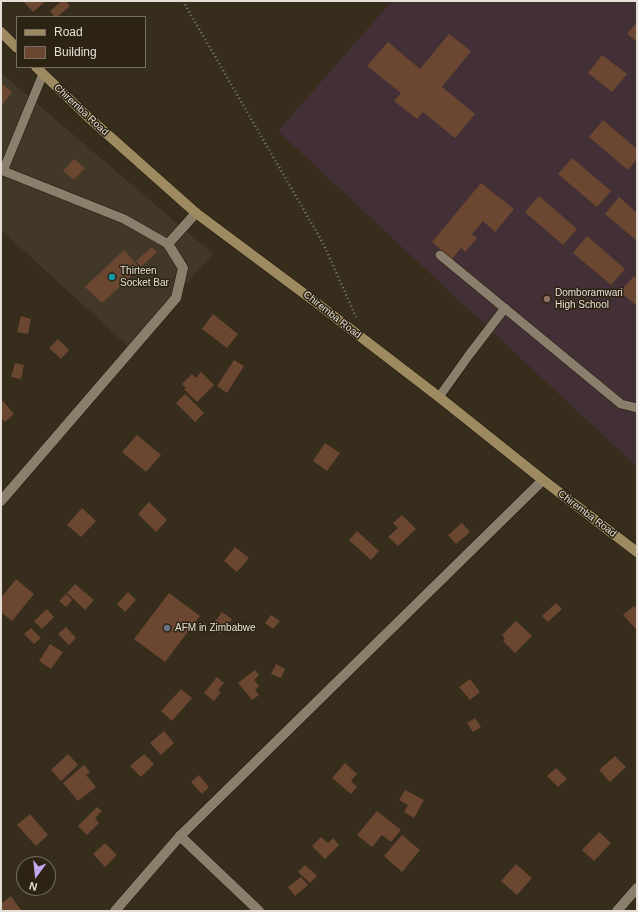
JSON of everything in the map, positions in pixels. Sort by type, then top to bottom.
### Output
[{"type":"main road","points":[[1,32],[16,47]]},
{"type":"main road","name":"Chiremba Road","points":[[39,70],[115,141],[196,213],[439,397],[543,480],[637,552]]},
{"type":"street","points":[[1,501],[176,298],[183,268],[168,244],[196,213]]},
{"type":"street","points":[[115,911],[180,836],[543,480]]},
{"type":"street","points":[[180,836],[260,911]]},
{"type":"street","points":[[617,911],[637,888]]},
{"type":"lane","points":[[39,70],[2,171],[124,219],[168,244]]},
{"type":"lane","points":[[440,255],[621,404],[637,408]]},
{"type":"lane","points":[[439,397],[505,308]]},
{"type":"path","points":[[183,1],[323,243],[357,320]]},
{"type":"shaded area","name":"Domboramwari High School","points":[[392,1],[637,1],[637,467],[278,131]]},
{"type":"shaded area","points":[[1,73],[213,254],[129,347],[1,230]]},
{"type":"building","points":[[23,1],[46,1],[33,12]]},
{"type":"building","points":[[62,1],[65,1],[70,6],[58,16],[54,16],[50,11]]},
{"type":"building","points":[[637,22],[637,42],[627,34]]},
{"type":"building","points":[[449,34],[471,51],[442,87],[475,114],[455,138],[423,112],[417,119],[394,101],[401,93],[367,66],[388,42],[420,69]]},
{"type":"building","points":[[602,55],[627,74],[612,92],[588,73]]},
{"type":"building","points":[[1,83],[12,92],[2,105],[1,104]]},
{"type":"building","points":[[603,120],[637,149],[637,159],[628,170],[589,137]]},
{"type":"building","points":[[572,158],[611,191],[597,207],[558,174]]},
{"type":"building","points":[[74,159],[85,168],[74,180],[63,171]]},
{"type":"building","points":[[481,183],[514,209],[495,232],[483,221],[472,234],[477,238],[465,252],[461,248],[452,259],[432,242]]},
{"type":"building","points":[[539,196],[577,229],[563,245],[525,212]]},
{"type":"building","points":[[619,197],[637,213],[637,241],[605,214]]},
{"type":"building","points":[[587,236],[625,269],[611,285],[573,253]]},
{"type":"building","points":[[152,247],[157,252],[141,267],[136,261]]},
{"type":"building","name":"Thirteen Socket Bar","points":[[124,250],[140,268],[102,303],[85,287]]},
{"type":"building","points":[[634,276],[637,278],[637,306],[620,292]]},
{"type":"building","points":[[213,314],[238,334],[227,348],[202,329]]},
{"type":"building","points":[[21,316],[31,319],[28,334],[17,332]]},
{"type":"building","points":[[58,339],[69,350],[61,359],[49,348]]},
{"type":"building","points":[[234,360],[244,366],[227,393],[217,386]]},
{"type":"building","points":[[15,363],[24,365],[21,379],[11,377]]},
{"type":"building","points":[[201,372],[214,385],[197,402],[184,389],[186,388],[182,384],[192,374],[196,378]]},
{"type":"building","points":[[185,394],[204,413],[195,422],[176,403]]},
{"type":"building","points":[[3,401],[14,414],[5,422],[1,417],[1,402]]},
{"type":"building","points":[[137,435],[161,455],[146,472],[122,452]]},
{"type":"building","points":[[325,443],[340,453],[327,471],[313,461]]},
{"type":"building","points":[[149,502],[167,520],[156,532],[138,514]]},
{"type":"building","points":[[82,508],[96,521],[81,537],[67,525]]},
{"type":"building","points":[[402,515],[416,529],[398,546],[388,537],[398,528],[393,523]]},
{"type":"building","points":[[462,523],[470,532],[456,544],[448,535]]},
{"type":"building","points":[[357,531],[379,551],[371,560],[349,540]]},
{"type":"building","points":[[235,547],[249,558],[237,572],[224,561]]},
{"type":"building","points":[[16,579],[34,594],[12,621],[1,612],[1,598]]},
{"type":"building","points":[[75,584],[94,600],[85,610],[67,593]]},
{"type":"building","points":[[128,592],[136,600],[125,612],[117,604]]},
{"type":"building","name":"AFM in Zimbabwe","points":[[169,593],[200,616],[165,662],[134,639]]},
{"type":"building","points":[[66,594],[72,600],[66,607],[59,601]]},
{"type":"building","points":[[556,603],[562,609],[548,622],[542,616]]},
{"type":"building","points":[[634,606],[637,609],[637,630],[623,615]]},
{"type":"building","points":[[47,609],[54,617],[42,629],[34,621]]},
{"type":"building","points":[[222,612],[232,619],[221,634],[211,627]]},
{"type":"building","points":[[271,615],[280,621],[273,629],[265,623]]},
{"type":"building","points":[[516,621],[532,636],[515,653],[503,641],[505,639],[502,635]]},
{"type":"building","points":[[66,627],[76,638],[69,645],[58,634]]},
{"type":"building","points":[[31,628],[41,638],[34,644],[24,634]]},
{"type":"building","points":[[50,644],[63,652],[51,669],[39,661]]},
{"type":"building","points":[[276,664],[285,669],[281,678],[271,674]]},
{"type":"building","points":[[255,670],[259,675],[254,680],[259,686],[255,690],[259,695],[252,700],[238,683]]},
{"type":"building","points":[[217,677],[224,683],[218,690],[221,692],[214,701],[204,693]]},
{"type":"building","points":[[470,679],[480,692],[470,700],[459,687]]},
{"type":"building","points":[[181,689],[192,698],[172,721],[161,711]]},
{"type":"building","points":[[475,718],[481,727],[473,732],[467,723]]},
{"type":"building","points":[[164,731],[174,743],[161,755],[150,743]]},
{"type":"building","points":[[68,754],[78,765],[61,781],[51,770]]},
{"type":"building","points":[[144,754],[154,764],[141,777],[130,766]]},
{"type":"building","points":[[615,756],[626,767],[610,782],[599,770]]},
{"type":"building","points":[[345,763],[357,774],[351,781],[357,787],[351,794],[332,778]]},
{"type":"building","points":[[84,765],[90,772],[86,775],[96,787],[78,801],[63,783]]},
{"type":"building","points":[[556,768],[567,779],[558,787],[547,776]]},
{"type":"building","points":[[199,775],[209,787],[202,794],[191,782]]},
{"type":"building","points":[[405,790],[424,800],[414,818],[404,812],[408,805],[399,800]]},
{"type":"building","points":[[97,807],[102,811],[95,818],[99,823],[87,835],[78,826]]},
{"type":"building","points":[[377,811],[401,830],[391,842],[382,835],[372,847],[357,835]]},
{"type":"building","points":[[30,814],[48,835],[36,846],[17,825]]},
{"type":"building","points":[[599,832],[611,843],[594,861],[582,850]]},
{"type":"building","points":[[402,835],[420,850],[402,872],[384,856]]},
{"type":"building","points":[[321,837],[328,843],[333,838],[339,845],[325,859],[312,846]]},
{"type":"building","points":[[105,843],[117,855],[105,867],[93,854]]},
{"type":"building","points":[[516,864],[532,878],[517,895],[501,881]]},
{"type":"building","points":[[305,865],[317,876],[310,883],[298,872]]},
{"type":"building","points":[[301,877],[308,885],[295,896],[288,887]]},
{"type":"building","points":[[11,896],[21,910],[1,911],[1,904]]},
{"type":"place","name":"Thirteen Socket Bar","points":[[112,277]]},
{"type":"place","name":"Domboramwari High School","points":[[547,299]]},
{"type":"place","name":"AFM in Zimbabwe","points":[[167,628]]}]
